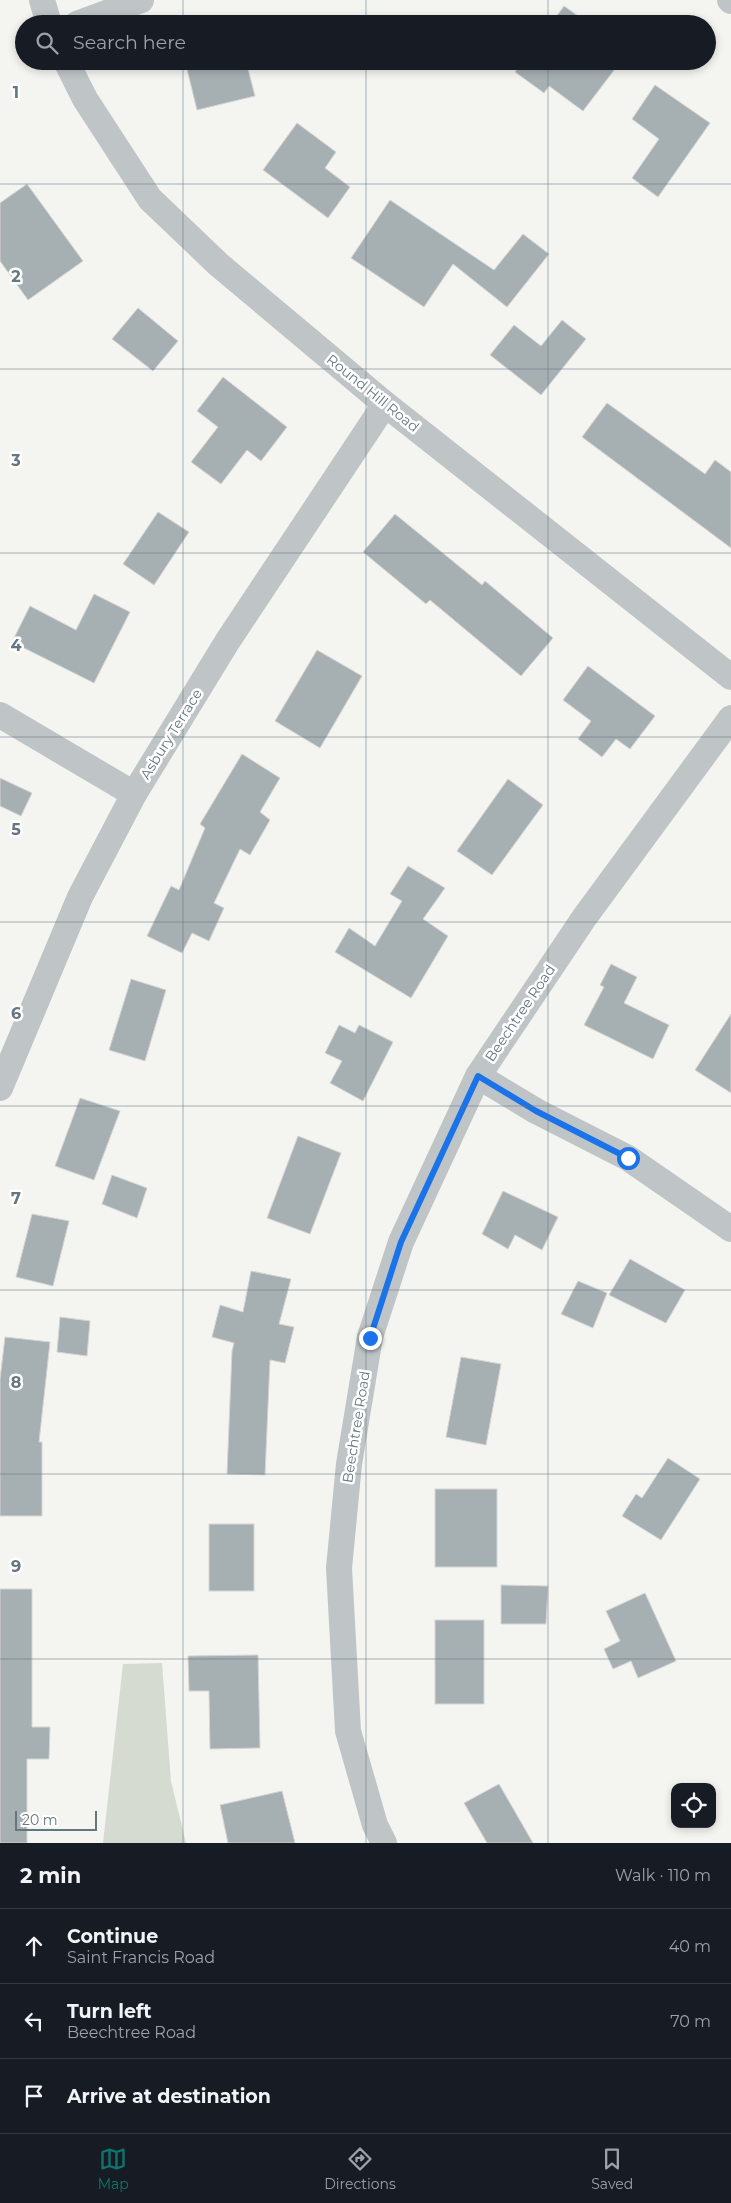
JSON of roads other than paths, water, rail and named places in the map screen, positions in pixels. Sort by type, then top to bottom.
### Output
[{"type":"street","points":[[42,0],[46,15]]},
{"type":"street","points":[[101,15],[142,0]]},
{"type":"street","name":"Round Hill Road","points":[[70,70],[85,99],[150,199],[218,264],[385,404],[731,677]]},
{"type":"street","name":"Asbury Terrace","points":[[0,1088],[80,897],[134,794],[227,642],[385,404]]},
{"type":"street","points":[[0,715],[134,794]]},
{"type":"street","name":"Beechtree Road","points":[[384,1843],[374,1825],[348,1732],[339,1568],[349,1464],[370,1338],[401,1242],[478,1076],[584,918],[731,718]]},
{"type":"street","points":[[478,1076],[536,1111],[628,1158],[731,1228]]}]
